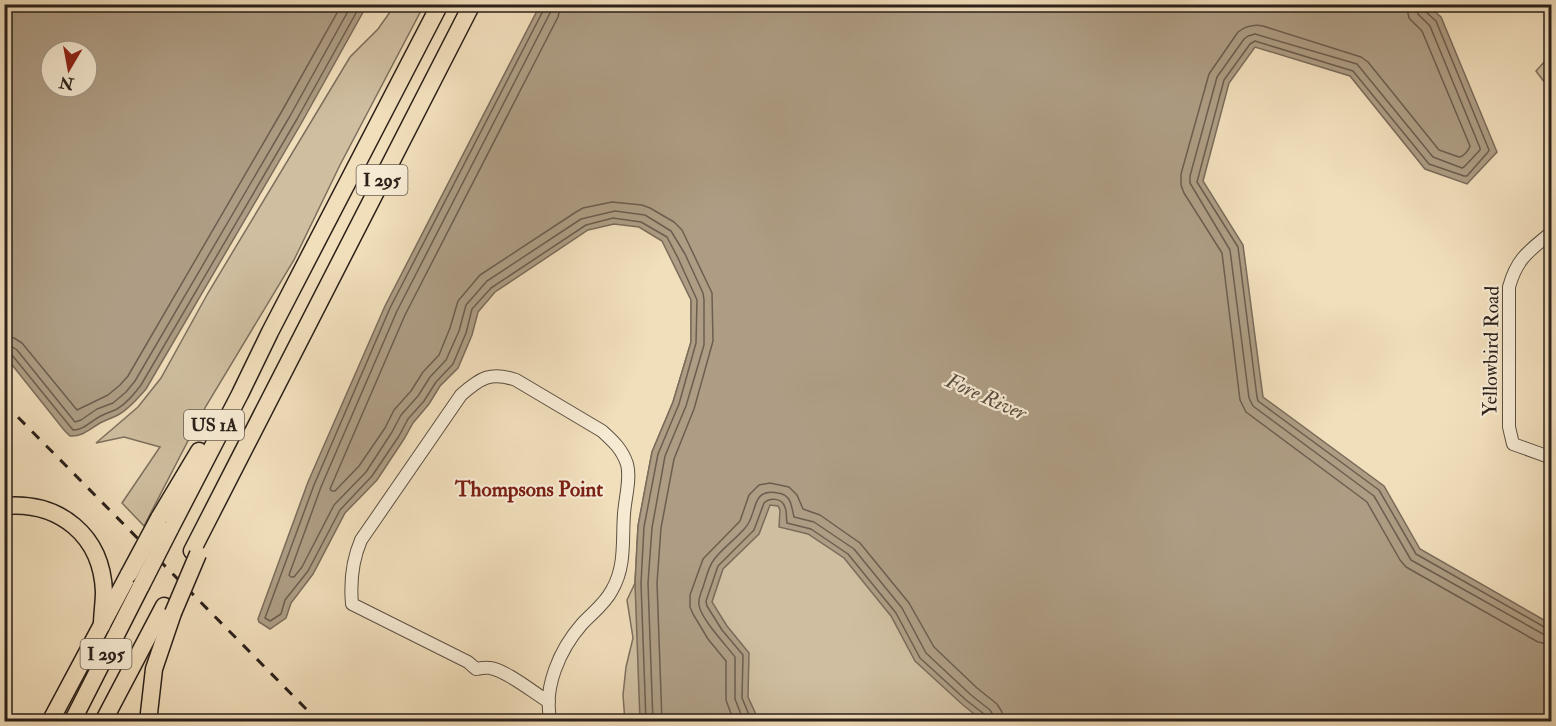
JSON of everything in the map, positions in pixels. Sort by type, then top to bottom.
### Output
[{"type":"highway","name":"I 295","points":[[72,722],[135,580],[165,523],[240,394],[440,4]]},
{"type":"highway","name":"I 295","points":[[103,722],[168,610],[227,481],[472,4]]},
{"type":"highway","points":[[4,506],[41,508],[82,532],[92,545],[100,568],[104,592],[102,625]]},
{"type":"highway","points":[[50,722],[102,625],[135,580]]},
{"type":"highway","points":[[148,722],[154,669],[168,610]]},
{"type":"street","name":"Yellowbird Road","points":[[1551,232],[1522,258],[1513,272],[1509,287],[1509,427],[1513,444],[1551,458]]},
{"type":"street","points":[[549,702],[495,669],[488,667],[476,669],[468,662],[352,604],[351,575],[361,540],[461,395],[476,381],[487,377],[502,376],[516,380],[602,431],[615,442],[627,463],[623,552],[618,577],[606,600],[580,626],[565,648],[553,676],[549,702],[551,722]]},
{"type":"shaded area","points":[[395,5],[424,5],[340,165],[294,260],[206,406],[144,526],[122,503],[160,447],[124,437],[96,443],[138,407],[161,378],[208,293],[350,57],[378,29]]},
{"type":"shaded area","points":[[1547,59],[1551,61],[1551,91],[1536,71]]},
{"type":"shaded area","points":[[691,300],[1390,722],[625,722],[623,695],[626,667],[633,638],[627,600],[635,583],[638,526],[652,452],[673,402],[691,342]]},
{"type":"water","points":[[5,4],[367,5],[302,122],[146,389],[126,410],[86,432],[70,436],[5,356]]},
{"type":"water","name":"Fore River","points":[[1426,4],[1441,17],[1497,152],[1467,184],[1425,169],[1350,76],[1255,47],[1229,83],[1203,181],[1243,245],[1263,397],[1384,486],[1420,549],[1551,624],[1551,721],[983,721],[915,661],[891,616],[844,558],[808,534],[779,527],[780,510],[778,506],[770,505],[759,534],[723,569],[712,602],[727,626],[749,653],[748,697],[759,721],[640,721],[635,583],[638,526],[652,452],[673,402],[691,342],[691,300],[662,241],[639,227],[614,224],[588,230],[495,292],[478,312],[472,335],[458,368],[440,386],[413,423],[377,480],[345,513],[313,574],[291,603],[286,618],[270,629],[259,622],[258,619],[308,482],[385,306],[540,5]]},
{"type":"railway","points":[[4,403],[319,722]]},
{"type":"district","name":"Thompsons Point","points":[[529,489]]}]
